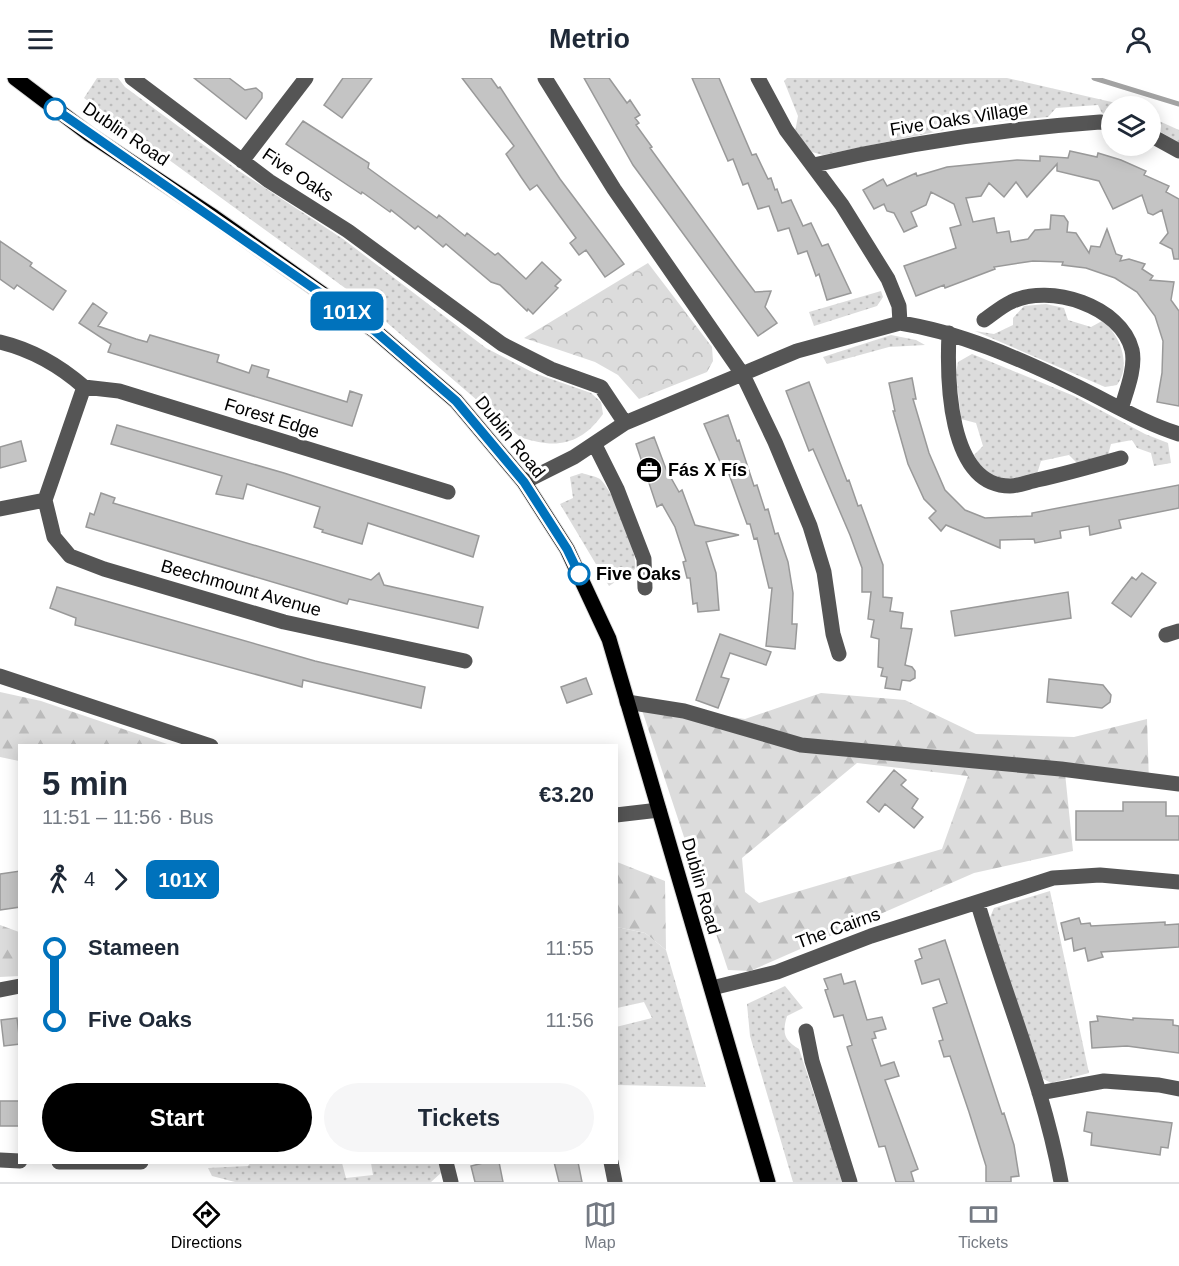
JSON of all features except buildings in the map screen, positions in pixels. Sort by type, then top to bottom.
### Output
[{"type":"main road","name":"Dublin Road","points":[[15,78],[89,134],[214,217],[375,331],[456,401],[524,482],[567,549],[605,630],[768,1182]]},
{"type":"street","name":"Five Oaks","points":[[132,78],[242,161],[348,231],[502,344],[551,369],[601,387],[625,423]]},
{"type":"street","name":"Five Oaks","points":[[242,161],[306,78]]},
{"type":"street","points":[[545,78],[614,189],[743,375],[775,442],[810,526],[824,572],[833,634],[839,654]]},
{"type":"street","points":[[758,78],[786,130],[814,165],[863,236],[888,279],[899,306],[900,323]]},
{"type":"street","name":"Five Oaks Village","points":[[814,165],[1005,129],[1101,122]]},
{"type":"street","points":[[1161,141],[1179,151]]},
{"type":"street","points":[[984,320],[1012,301],[1035,296],[1058,297],[1089,305],[1111,315],[1125,332],[1133,351],[1128,389],[1121,409]]},
{"type":"street","points":[[524,482],[595,445],[625,423],[797,351],[900,323],[950,333],[1070,383],[1140,420],[1179,434]]},
{"type":"street","points":[[950,333],[946,376],[961,448],[971,467],[988,482],[1010,486],[1121,458]]},
{"type":"street","points":[[0,342],[26,348],[66,372],[84,387],[45,500],[0,509]]},
{"type":"street","name":"Forest Edge","points":[[84,387],[119,391],[448,492]]},
{"type":"street","points":[[595,445],[617,489],[644,559],[645,588]]},
{"type":"street","name":"Beechmount Avenue","points":[[45,500],[54,537],[70,556],[95,566],[284,622],[465,661]]},
{"type":"street","points":[[0,675],[205,744]]},
{"type":"street","points":[[627,702],[684,711],[801,745],[1060,769],[1179,784]]},
{"type":"street","points":[[618,815],[659,810]]},
{"type":"street","name":"The Cairns","points":[[712,988],[777,972],[871,936],[978,904],[1053,878],[1100,874],[1179,882]]},
{"type":"street","points":[[978,904],[1000,981],[1053,1138],[1061,1182]]},
{"type":"street","points":[[0,990],[18,986]]},
{"type":"street","points":[[806,1031],[812,1061],[850,1182]]},
{"type":"street","points":[[1039,1093],[1104,1081],[1159,1085],[1179,1089]]},
{"type":"street","points":[[0,1160],[18,1161]]},
{"type":"street","points":[[446,1164],[451,1182]]},
{"type":"street","points":[[611,1164],[615,1182]]},
{"type":"green space","points":[[97,78],[118,78],[125,87],[239,171],[343,239],[486,348],[534,373],[591,393],[601,402],[603,414],[585,433],[566,442],[544,443],[520,437],[356,296],[84,98]]},
{"type":"green space","points":[[787,78],[1007,78],[1101,100],[1101,111],[1098,105],[1056,108],[1048,117],[974,124],[823,155],[812,152],[795,132],[798,116],[784,81]]},
{"type":"green space","points":[[1161,122],[1179,130],[1179,143],[1161,132]]},
{"type":"green space","points":[[648,263],[712,347],[713,361],[707,372],[639,399],[618,375],[595,362],[524,338]]},
{"type":"green space","points":[[881,291],[883,297],[877,306],[814,326],[809,312]]},
{"type":"green space","points":[[1046,304],[1064,308],[1068,320],[1091,327],[1102,321],[1108,327],[1119,342],[1124,359],[1124,368],[1117,385],[1105,387],[975,331],[994,334],[1013,325],[1013,318],[1024,306]]},
{"type":"green space","points":[[891,335],[916,340],[925,345],[889,347],[827,364],[823,357]]},
{"type":"green space","points":[[972,354],[1074,396],[1145,434],[1168,443],[1171,463],[1154,466],[1151,453],[1137,448],[1132,440],[1111,444],[1108,455],[1078,464],[1069,455],[1041,461],[1037,474],[1009,479],[993,476],[980,465],[974,455],[983,446],[976,423],[961,419],[956,373],[958,362]]},
{"type":"green space","points":[[582,473],[600,479],[606,486],[624,522],[633,549],[635,569],[609,586],[560,504],[573,498],[570,477]]},
{"type":"green space","points":[[0,692],[41,701],[167,744],[18,744],[18,761],[0,757]]},
{"type":"green space","points":[[821,693],[905,700],[976,734],[1074,737],[1147,719],[1149,783],[1065,773],[1073,851],[974,873],[750,971],[728,970],[640,704],[745,719]],"holes":[[[857,763],[968,776],[942,849],[759,903],[745,892],[742,858]]]},
{"type":"green space","points":[[618,862],[665,881],[666,950],[645,933],[618,927]]},
{"type":"green space","points":[[1050,891],[1089,1073],[1051,1083],[1040,1077],[988,922],[994,908]]},
{"type":"green space","points":[[0,925],[18,932],[18,976],[0,977]]},
{"type":"green space","points":[[618,927],[645,933],[666,950],[706,1087],[618,1085],[618,1026],[652,1018],[644,1002],[618,1008]]},
{"type":"green space","points":[[785,986],[803,1008],[787,1016],[786,1036],[799,1049],[843,1182],[793,1182],[750,1036],[747,1004]]},
{"type":"green space","points":[[250,1164],[342,1164],[346,1178],[373,1175],[371,1164],[440,1164],[442,1172],[431,1182],[235,1182],[212,1176],[208,1168],[248,1166]]},
{"type":"waterway","points":[[1094,78],[1179,104]]},
{"type":"bus line","name":"101X","points":[[55,109],[214,217],[375,331],[456,401],[524,482],[567,549],[579,574]]},
{"type":"place","name":"Fás X Fís","points":[[649,470]]},
{"type":"place","name":"Five Oaks","points":[[579,574]]}]
